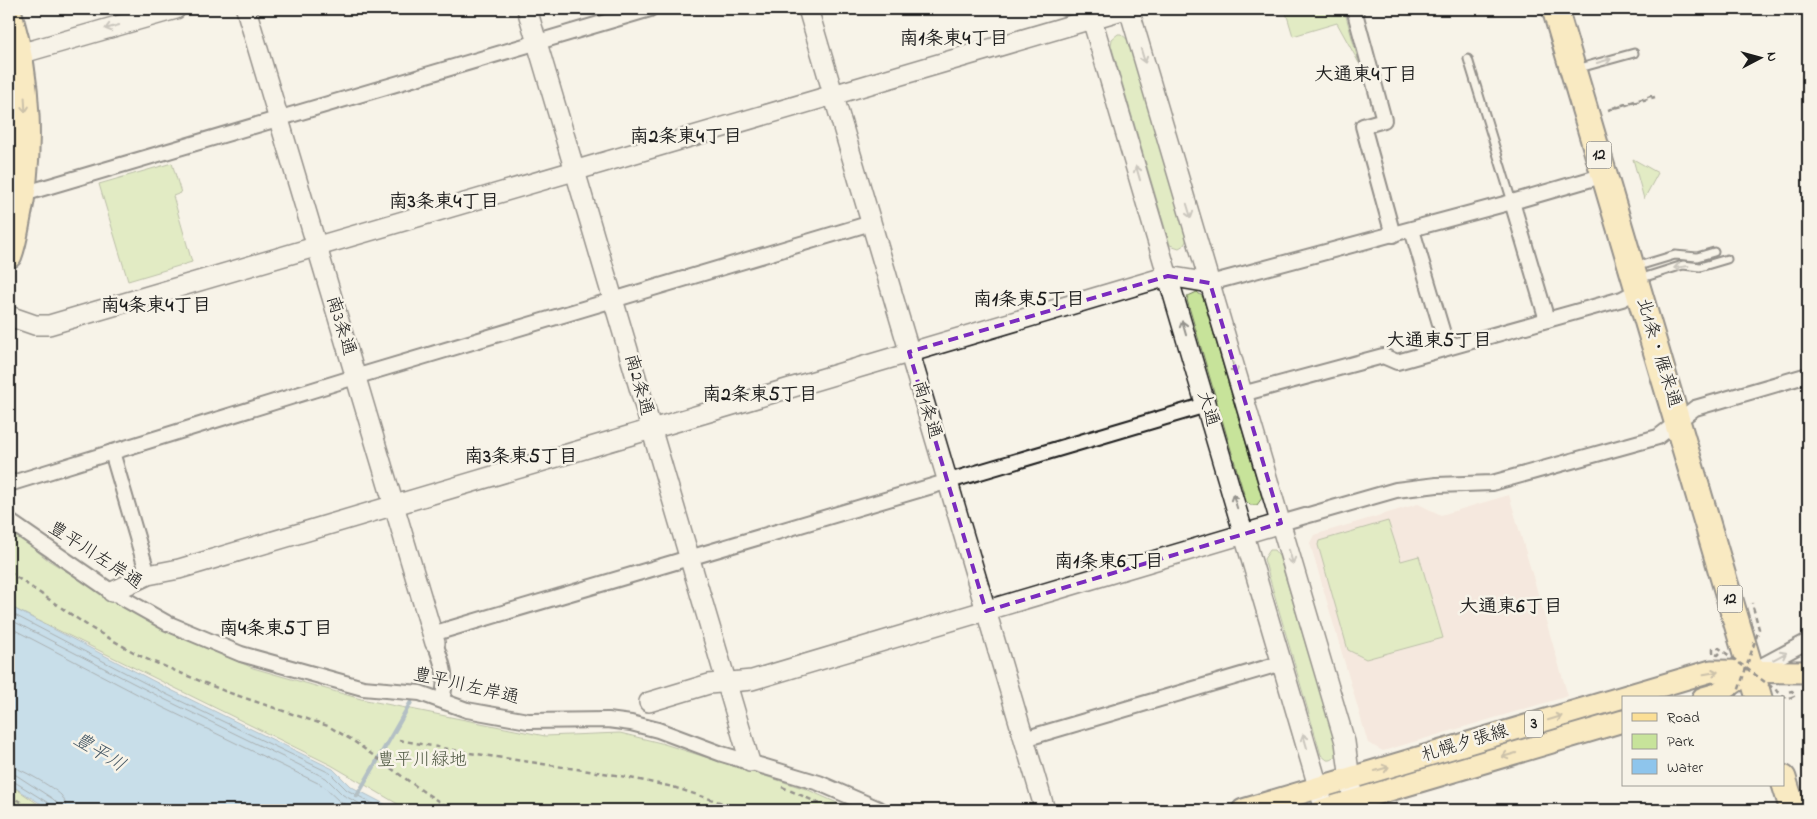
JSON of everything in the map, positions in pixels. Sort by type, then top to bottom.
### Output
[{"type":"highway","name":"北1条・雁来通","points":[[1556,9],[1749,670],[1758,696]]},
{"type":"highway","points":[[9,14],[14,56],[24,92],[27,142],[23,194],[9,255]]},
{"type":"highway","points":[[1784,781],[1793,810]]},
{"type":"main road","points":[[1710,696],[1717,694],[1749,670]]},
{"type":"main road","name":"札幌夕張線","points":[[1626,696],[1711,671],[1808,672]]},
{"type":"main road","name":"札幌夕張線","points":[[1243,810],[1622,697]]},
{"type":"main road","name":"札幌夕張線","points":[[1324,810],[1353,806],[1622,721]]},
{"type":"street","points":[[14,56],[176,9]]},
{"type":"street","name":"南3条通","points":[[246,9],[434,638]]},
{"type":"street","name":"南2条通","points":[[527,9],[750,762]]},
{"type":"street","points":[[23,194],[650,9]]},
{"type":"street","name":"南1条通","points":[[808,9],[1045,810]]},
{"type":"street","points":[[9,316],[35,325],[49,325],[316,248],[833,94],[1091,14],[1128,9],[1345,742],[1353,806]]},
{"type":"street","points":[[1354,9],[1384,120],[1363,126],[1394,235]]},
{"type":"street","name":"大通","points":[[1091,14],[1324,810]]},
{"type":"street","points":[[112,592],[148,575],[179,568],[394,505],[1168,276],[1210,283],[1394,235],[1605,175]]},
{"type":"street","points":[[1512,202],[1547,320]]},
{"type":"street","points":[[9,484],[355,377],[871,223]]},
{"type":"street","points":[[1412,230],[1447,347]]},
{"type":"street","points":[[1242,394],[1383,356],[1397,362],[1622,299],[1636,280]]},
{"type":"street","points":[[649,702],[709,684],[752,680],[1396,490],[1436,485],[1492,483],[1658,437],[1697,408],[1808,376]]},
{"type":"street","points":[[442,700],[446,685],[444,669],[434,638],[689,557],[1206,405]]},
{"type":"street","points":[[112,452],[148,575]]},
{"type":"street","name":"豊平川左岸通","points":[[9,522],[112,592],[167,623],[240,654],[364,688],[420,693],[467,710],[528,721],[608,720],[631,723],[658,730],[722,754],[820,783],[881,810]]},
{"type":"street","points":[[1749,670],[1808,641]]},
{"type":"street","points":[[1024,739],[1282,663]]},
{"type":"lane","points":[[1574,70],[1634,53]]},
{"type":"lane","points":[[1468,58],[1512,202]]},
{"type":"lane","points":[[1636,280],[1675,255],[1697,257],[1714,252]]},
{"type":"lane","points":[[1636,280],[1683,265],[1700,267],[1727,259]]},
{"type":"path","points":[[1655,96],[1608,110],[1655,96]]},
{"type":"path","points":[[9,572],[92,628],[144,658],[227,692],[328,726],[352,740],[452,810]]},
{"type":"path","points":[[1737,696],[1749,670],[1759,630],[1752,603]]},
{"type":"path","points":[[1720,653],[1718,656],[1714,654],[1713,648],[1719,648],[1788,699],[1795,694],[1792,691],[1787,692]]},
{"type":"path","points":[[399,740],[470,753],[616,775],[673,787],[744,810]]},
{"type":"path","points":[[780,786],[831,810]]},
{"type":"path","points":[[9,796],[33,810]]},
{"type":"highlighted area","points":[[1168,276],[1210,283],[1281,523],[986,611],[909,352]]},
{"type":"shaded area","points":[[1509,495],[1568,696],[1383,751],[1368,743],[1310,543],[1314,535],[1418,504],[1441,515]]},
{"type":"green space","points":[[1285,9],[1344,9],[1359,63],[1337,23],[1293,36]]},
{"type":"green space","points":[[1121,34],[1128,40],[1187,239],[1184,245],[1179,248],[1170,245],[1111,45],[1112,39]]},
{"type":"green space","points":[[1633,159],[1658,173],[1644,199]]},
{"type":"green space","points":[[172,163],[181,193],[173,196],[192,262],[128,281],[99,184]]},
{"type":"green space","points":[[1197,292],[1203,297],[1262,498],[1257,505],[1250,505],[1246,501],[1187,300],[1188,296]]},
{"type":"green space","points":[[1388,521],[1401,561],[1419,556],[1443,638],[1366,659],[1348,650],[1318,545],[1319,541]]},
{"type":"green space","name":"豊平川緑地","points":[[9,530],[48,560],[151,623],[253,668],[361,699],[545,736],[620,733],[661,743],[806,789],[853,810],[408,810],[331,765],[9,606]]},
{"type":"green space","points":[[1270,550],[1274,550],[1279,556],[1338,751],[1331,760],[1327,760],[1321,755],[1264,559]]},
{"type":"green space","points":[[9,784],[47,810],[9,810]]},
{"type":"water","name":"豊平川","points":[[9,606],[171,690],[333,769],[350,786],[396,810],[51,810],[9,784]]},
{"type":"waterway","points":[[357,796],[411,702]]},
{"type":"district","name":"南1条東4丁目","points":[[954,39]]},
{"type":"district","name":"大通東4丁目","points":[[1366,75]]},
{"type":"district","name":"南2条東4丁目","points":[[686,137]]},
{"type":"district","name":"南3条東4丁目","points":[[444,202]]},
{"type":"district","name":"南1条東5丁目","points":[[1029,300]]},
{"type":"district","name":"南4条東4丁目","points":[[156,306]]},
{"type":"district","name":"大通東5丁目","points":[[1439,341]]},
{"type":"district","name":"南2条東5丁目","points":[[760,395]]},
{"type":"district","name":"南3条東5丁目","points":[[521,457]]},
{"type":"district","name":"南1条東6丁目","points":[[1109,562]]},
{"type":"district","name":"大通東6丁目","points":[[1511,607]]},
{"type":"district","name":"南4条東5丁目","points":[[276,629]]}]
